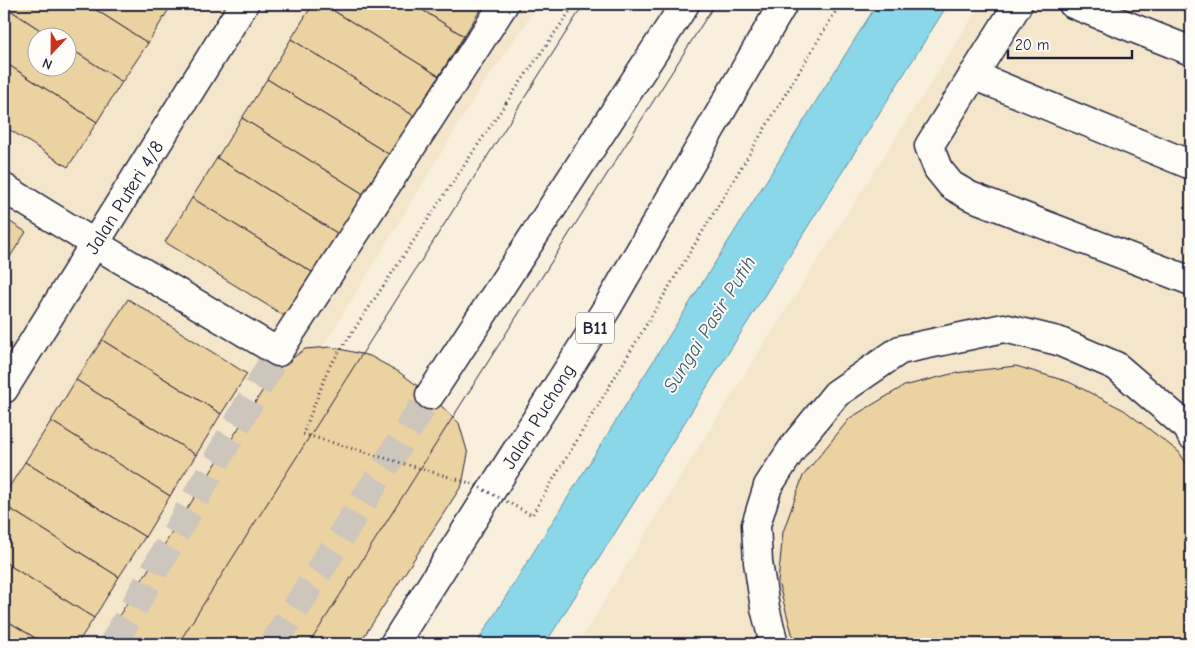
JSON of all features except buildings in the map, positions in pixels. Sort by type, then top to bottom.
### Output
[{"type":"main road","name":"Jalan Puteri 4/8","points":[[4,389],[244,4]]},
{"type":"main road","points":[[4,188],[278,352],[504,4]]},
{"type":"main road","points":[[430,395],[685,4]]},
{"type":"main road","name":"Jalan Puchong","points":[[394,644],[607,308],[783,4]]},
{"type":"main road","points":[[1018,4],[929,146],[938,169],[951,185],[970,196],[1191,281]]},
{"type":"main road","points":[[1074,4],[1191,51]]},
{"type":"main road","points":[[974,75],[1191,164]]},
{"type":"main road","points":[[774,644],[765,608],[758,562],[756,525],[768,486],[794,446],[836,394],[900,350],[1004,328],[1058,341],[1116,366],[1188,428],[1191,435]]},
{"type":"path","points":[[575,4],[506,103],[329,367],[303,434],[473,484],[532,514],[840,4]]},
{"type":"shaded area","points":[[4,4],[539,4],[477,94],[142,644],[4,644]]},
{"type":"shaded area","points":[[981,4],[1191,4],[1191,644],[578,644],[710,429]]},
{"type":"water","name":"Sungai Pasir Putih","points":[[877,4],[948,4],[545,644],[476,644]]},
{"type":"tunnel","points":[[113,644],[278,352]]},
{"type":"tunnel","points":[[273,644],[430,395]]},
{"type":"tram line","points":[[178,644],[584,4]]},
{"type":"tram line","points":[[309,644],[715,4]]}]
